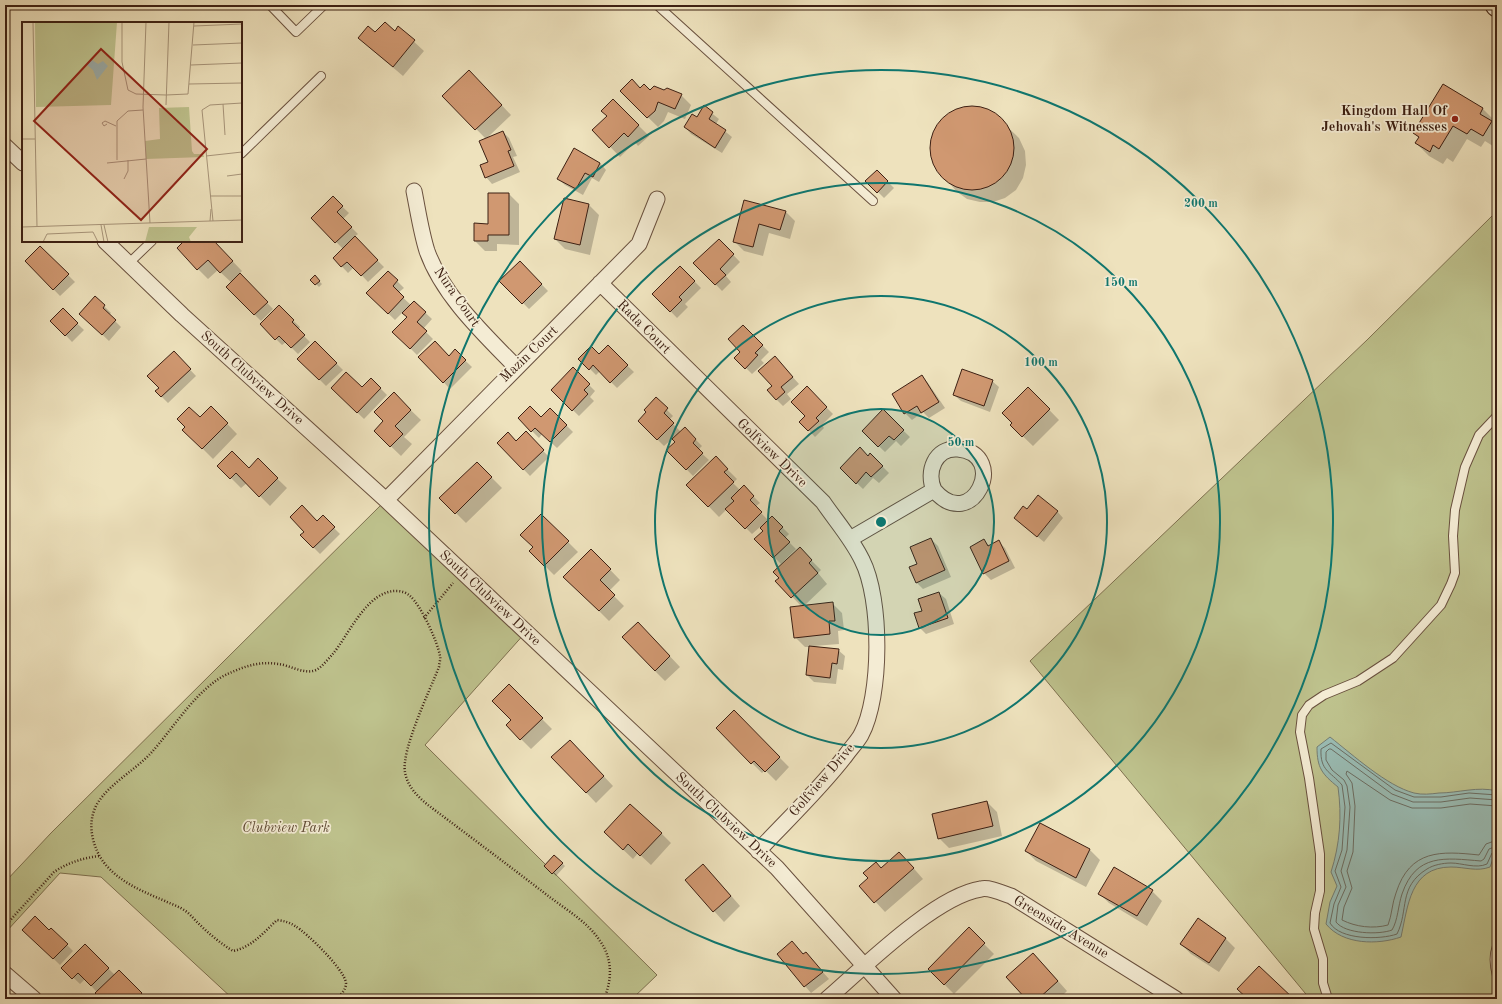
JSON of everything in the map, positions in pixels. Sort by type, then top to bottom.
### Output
[{"type":"street","points":[[5,146],[22,162]]},
{"type":"street","name":"Nura Court","points":[[414,191],[427,251],[442,280],[474,323],[516,367]]},
{"type":"street","name":"Mazin Court","points":[[386,500],[639,244],[657,199]]},
{"type":"street","name":"South Clubview Drive","points":[[106,242],[128,264],[386,500],[777,868],[894,999]]},
{"type":"street","name":"Rada Court","points":[[600,283],[688,371]]},
{"type":"street","name":"Golfview Drive","points":[[688,371],[823,502],[850,539],[862,561],[870,581],[878,637],[874,694],[861,735],[834,771],[758,851]]},
{"type":"street","points":[[850,539],[934,490]]},
{"type":"street","name":"Greenside Avenue","points":[[827,999],[928,915],[954,899],[982,888],[1011,896],[1176,999]]},
{"type":"street","points":[[5,974],[34,999]]},
{"type":"lane","points":[[270,5],[296,32],[324,5]]},
{"type":"lane","points":[[657,5],[873,201]]},
{"type":"lane","points":[[242,153],[321,76]]},
{"type":"lane","points":[[128,264],[151,242]]},
{"type":"lane","points":[[1328,999],[1323,983],[1323,959],[1314,929],[1315,913],[1320,891],[1320,854],[1309,778],[1300,732],[1302,715],[1309,705],[1324,695],[1358,681],[1393,658],[1442,605],[1452,584],[1455,573],[1453,536],[1455,510],[1465,467],[1479,435],[1497,416]]},
{"type":"lane","points":[[1497,946],[1494,965],[1497,976]]},
{"type":"path","points":[[424,618],[462,572]]},
{"type":"path","points":[[337,999],[344,990],[346,982],[342,974],[309,936],[296,926],[288,922],[277,920],[253,944],[233,951],[223,945],[185,910],[121,879],[111,871],[99,856],[92,835],[91,821],[96,805],[108,791],[138,767],[184,712],[213,683],[227,674],[247,666],[262,663],[279,664],[306,671],[316,670],[326,662],[365,609],[376,597],[384,593],[396,591],[403,592],[410,596],[418,605],[440,657],[439,667],[407,747],[405,773],[412,788],[428,805],[571,914],[600,941],[607,954],[610,969],[610,984],[604,999]]},
{"type":"path","points":[[5,926],[54,872],[84,858],[99,856]]},
{"type":"green space","points":[[1497,211],[1497,999],[1310,999],[1030,661],[1367,340]]},
{"type":"green space","name":"Clubview Park","points":[[386,500],[526,632],[425,745],[657,975],[632,999],[233,999],[101,877],[60,873],[5,933],[5,882],[51,833]]},
{"type":"water","points":[[1330,737],[1382,777],[1393,784],[1414,793],[1446,793],[1475,789],[1497,791],[1497,848],[1490,867],[1476,869],[1451,867],[1437,869],[1427,874],[1419,881],[1413,890],[1401,937],[1392,940],[1372,942],[1351,939],[1333,931],[1326,924],[1330,902],[1337,886],[1331,872],[1338,840],[1340,809],[1338,787],[1324,774],[1319,765],[1317,747]]},
{"type":"building","points":[[385,22],[395,31],[398,26],[415,40],[393,67],[358,38],[368,26],[375,32]]},
{"type":"building","points":[[469,70],[502,105],[475,130],[442,96]]},
{"type":"building","points":[[632,79],[640,88],[644,84],[650,90],[654,86],[664,90],[667,88],[682,94],[675,109],[658,102],[655,111],[647,118],[620,91]]},
{"type":"building","name":"Kingdom Hall Of Jehovah's Witnesses","points":[[1443,84],[1483,108],[1480,114],[1492,121],[1483,136],[1471,129],[1467,134],[1453,126],[1439,149],[1433,145],[1430,152],[1415,143],[1419,137],[1413,133]]},
{"type":"building","points":[[613,99],[639,125],[628,137],[624,133],[609,148],[592,130],[607,116],[601,111]]},
{"type":"building","points":[[704,105],[713,112],[709,119],[726,130],[715,148],[684,127],[692,114],[697,117]]},
{"type":"building","points":[[972,106],[980,107],[995,113],[1007,125],[1013,140],[1013,156],[1007,171],[995,183],[980,189],[972,190],[964,189],[949,183],[937,171],[931,156],[930,148],[931,140],[937,125],[949,113],[964,107]]},
{"type":"building","points":[[503,131],[511,150],[508,151],[514,166],[485,178],[480,165],[488,162],[479,141]]},
{"type":"building","points":[[574,148],[600,163],[593,177],[585,173],[576,189],[557,179]]},
{"type":"building","points":[[877,170],[888,181],[877,193],[865,181]]},
{"type":"building","points":[[488,193],[509,193],[509,235],[488,235],[488,241],[474,241],[474,223],[488,224]]},
{"type":"building","points":[[333,196],[343,206],[337,212],[352,227],[335,243],[311,218]]},
{"type":"building","points":[[564,198],[589,204],[580,245],[554,239]]},
{"type":"building","points":[[744,200],[786,211],[780,230],[759,224],[753,247],[733,242]]},
{"type":"building","points":[[355,236],[378,260],[361,276],[347,262],[341,267],[333,258]]},
{"type":"building","points":[[719,239],[734,254],[720,269],[726,275],[715,285],[693,263]]},
{"type":"building","points":[[183,242],[215,242],[233,261],[220,273],[208,260],[197,270],[177,248]]},
{"type":"building","points":[[40,246],[69,274],[53,290],[25,261]]},
{"type":"building","points":[[520,261],[542,284],[522,304],[499,281]]},
{"type":"building","points":[[680,266],[695,281],[679,297],[682,300],[670,312],[652,294]]},
{"type":"building","points":[[388,271],[398,280],[393,286],[404,297],[388,314],[366,293]]},
{"type":"building","points":[[240,273],[268,302],[254,315],[226,287]]},
{"type":"building","points":[[315,275],[320,281],[315,285],[310,280]]},
{"type":"building","points":[[95,296],[105,305],[103,308],[116,320],[102,335],[79,314]]},
{"type":"building","points":[[414,301],[426,312],[417,322],[427,331],[410,349],[392,332],[407,317],[402,313]]},
{"type":"building","points":[[279,305],[294,320],[292,322],[305,335],[291,348],[279,336],[275,340],[260,324]]},
{"type":"building","points":[[63,308],[78,323],[65,336],[50,321]]},
{"type":"building","points":[[743,325],[763,345],[755,353],[758,355],[745,369],[734,358],[740,352],[728,339]]},
{"type":"building","points":[[315,341],[337,363],[319,380],[297,359]]},
{"type":"building","points":[[435,341],[449,356],[455,349],[466,360],[443,383],[418,357]]},
{"type":"building","points":[[608,345],[628,365],[610,383],[593,365],[589,370],[578,359],[591,346],[599,354]]},
{"type":"building","points":[[174,351],[191,369],[161,397],[155,391],[159,388],[147,376]]},
{"type":"building","points":[[775,356],[793,377],[781,387],[785,392],[776,400],[767,390],[772,386],[758,371]]},
{"type":"building","points":[[573,367],[590,384],[584,390],[588,394],[572,411],[551,390]]},
{"type":"building","points":[[962,369],[993,380],[984,406],[953,395]]},
{"type":"building","points":[[346,372],[362,387],[371,378],[381,388],[357,413],[331,388]]},
{"type":"building","points":[[922,375],[939,402],[921,413],[917,406],[904,414],[892,394]]},
{"type":"building","points":[[807,386],[827,407],[816,418],[819,421],[808,431],[799,422],[805,416],[791,402]]},
{"type":"building","points":[[1028,387],[1050,409],[1022,437],[1010,425],[1012,423],[1002,413]]},
{"type":"building","points":[[394,392],[411,410],[395,426],[403,434],[390,447],[374,431],[383,421],[374,412]]},
{"type":"building","points":[[656,397],[668,408],[664,413],[674,423],[657,440],[638,421],[646,412],[644,410]]},
{"type":"building","points":[[211,406],[228,423],[202,449],[182,430],[185,427],[177,419],[189,407],[200,417]]},
{"type":"building","points":[[530,406],[541,417],[550,408],[567,425],[550,442],[535,428],[531,432],[518,418]]},
{"type":"building","points":[[883,409],[904,430],[894,440],[889,436],[878,447],[862,431]]},
{"type":"building","points":[[685,427],[696,439],[693,443],[703,453],[686,470],[666,450],[675,442],[672,439]]},
{"type":"building","points":[[526,431],[544,450],[523,470],[497,443],[508,432],[516,441]]},
{"type":"building","points":[[860,447],[868,456],[870,453],[883,466],[871,477],[866,472],[856,484],[840,468]]},
{"type":"building","points":[[232,451],[249,468],[258,458],[278,478],[259,497],[236,473],[230,479],[217,466]]},
{"type":"building","points":[[716,456],[728,469],[724,472],[734,482],[708,507],[686,485]]},
{"type":"building","points":[[477,462],[492,477],[455,514],[439,498]]},
{"type":"building","points":[[744,485],[754,496],[750,500],[762,512],[745,529],[725,509],[734,501],[731,498]]},
{"type":"building","points":[[1038,495],[1058,511],[1037,537],[1014,518],[1023,506],[1027,509]]},
{"type":"building","points":[[302,505],[317,521],[323,515],[335,527],[313,548],[300,535],[304,532],[290,517]]},
{"type":"building","points":[[541,514],[569,541],[544,566],[529,551],[533,547],[520,535]]},
{"type":"building","points":[[772,516],[783,527],[779,531],[790,542],[773,558],[754,539],[763,531],[760,528]]},
{"type":"building","points":[[931,538],[945,570],[916,583],[909,567],[917,564],[910,547]]},
{"type":"building","points":[[984,539],[988,546],[999,540],[1009,561],[983,574],[970,547]]},
{"type":"building","points":[[800,547],[812,560],[809,563],[818,573],[791,598],[775,581],[779,578],[773,572]]},
{"type":"building","points":[[591,549],[611,569],[600,580],[615,595],[599,611],[563,577]]},
{"type":"building","points":[[939,592],[948,618],[919,628],[914,613],[922,611],[918,599]]},
{"type":"building","points":[[833,602],[835,621],[829,621],[830,634],[794,638],[790,607]]},
{"type":"building","points":[[638,622],[670,656],[655,671],[622,637]]},
{"type":"building","points":[[809,646],[839,649],[837,664],[832,663],[830,678],[806,675]]},
{"type":"building","points":[[509,684],[543,718],[520,740],[506,725],[511,720],[492,701]]},
{"type":"building","points":[[734,710],[780,757],[765,772],[754,761],[751,764],[716,728]]},
{"type":"building","points":[[570,740],[604,776],[586,793],[551,757]]},
{"type":"building","points":[[987,801],[993,826],[938,839],[932,814]]},
{"type":"building","points":[[630,804],[662,833],[640,856],[628,844],[623,850],[604,832]]},
{"type":"building","points":[[1040,823],[1090,849],[1076,878],[1025,851]]},
{"type":"building","points":[[899,852],[914,868],[874,903],[859,886],[868,878],[863,873],[876,862],[881,868]]},
{"type":"building","points":[[554,855],[563,863],[552,874],[544,866]]},
{"type":"building","points":[[703,864],[731,896],[713,912],[685,880]]},
{"type":"building","points":[[1114,867],[1153,890],[1137,916],[1098,894]]},
{"type":"building","points":[[35,916],[49,930],[51,928],[68,944],[53,959],[22,930]]},
{"type":"building","points":[[1198,918],[1226,938],[1209,963],[1180,944]]},
{"type":"building","points":[[969,927],[985,943],[944,985],[928,969]]},
{"type":"building","points":[[792,941],[803,954],[806,952],[823,972],[804,987],[777,954]]},
{"type":"building","points":[[85,944],[109,968],[91,986],[78,973],[72,979],[61,968]]},
{"type":"building","points":[[1033,953],[1058,981],[1038,999],[1026,999],[1006,977]]},
{"type":"building","points":[[1259,966],[1294,999],[1248,999],[1237,989]]},
{"type":"building","points":[[119,970],[142,993],[137,999],[101,999],[95,993]]},
{"type":"place","name":"Kingdom Hall Of Jehovah's Witnesses","points":[[1455,119]]}]
